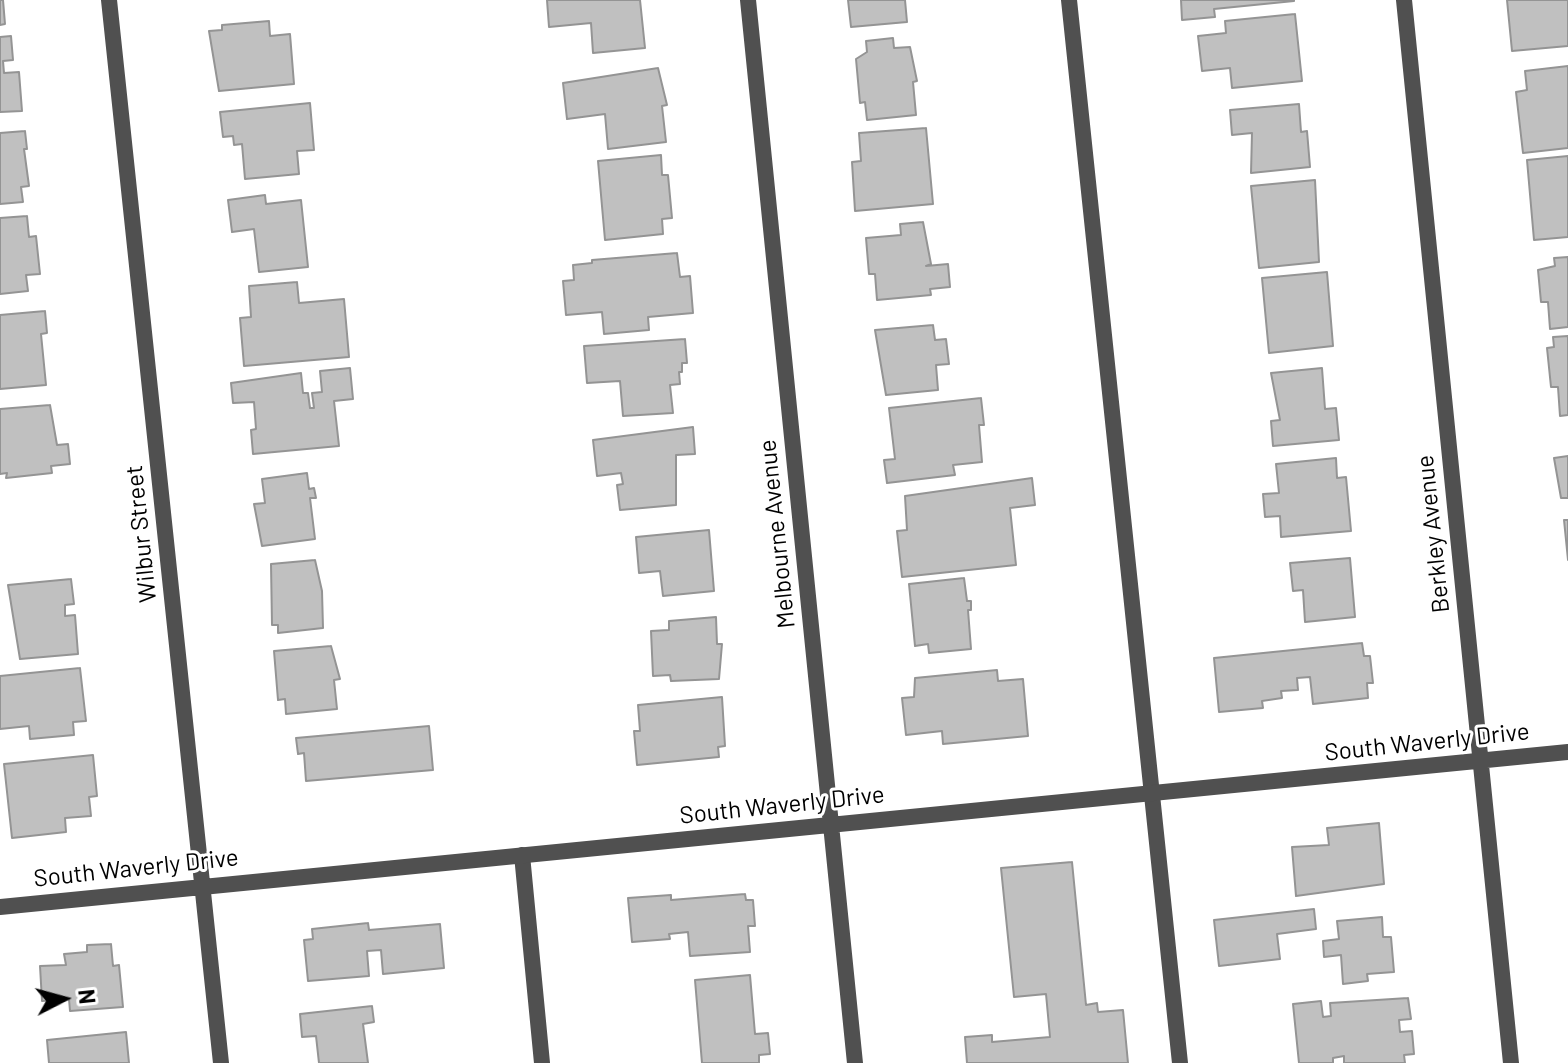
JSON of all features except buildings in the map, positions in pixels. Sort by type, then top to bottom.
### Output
[{"type":"street","name":"Wilbur Street","points":[[109,0],[221,1063]]},
{"type":"street","name":"Melbourne Avenue","points":[[748,0],[855,1063]]},
{"type":"street","points":[[1069,0],[1180,1063]]},
{"type":"street","name":"Berkley Avenue","points":[[1404,0],[1511,1063]]},
{"type":"street","name":"South Waverly Drive","points":[[0,907],[202,884],[1568,752]]},
{"type":"street","points":[[522,855],[542,1063]]}]
